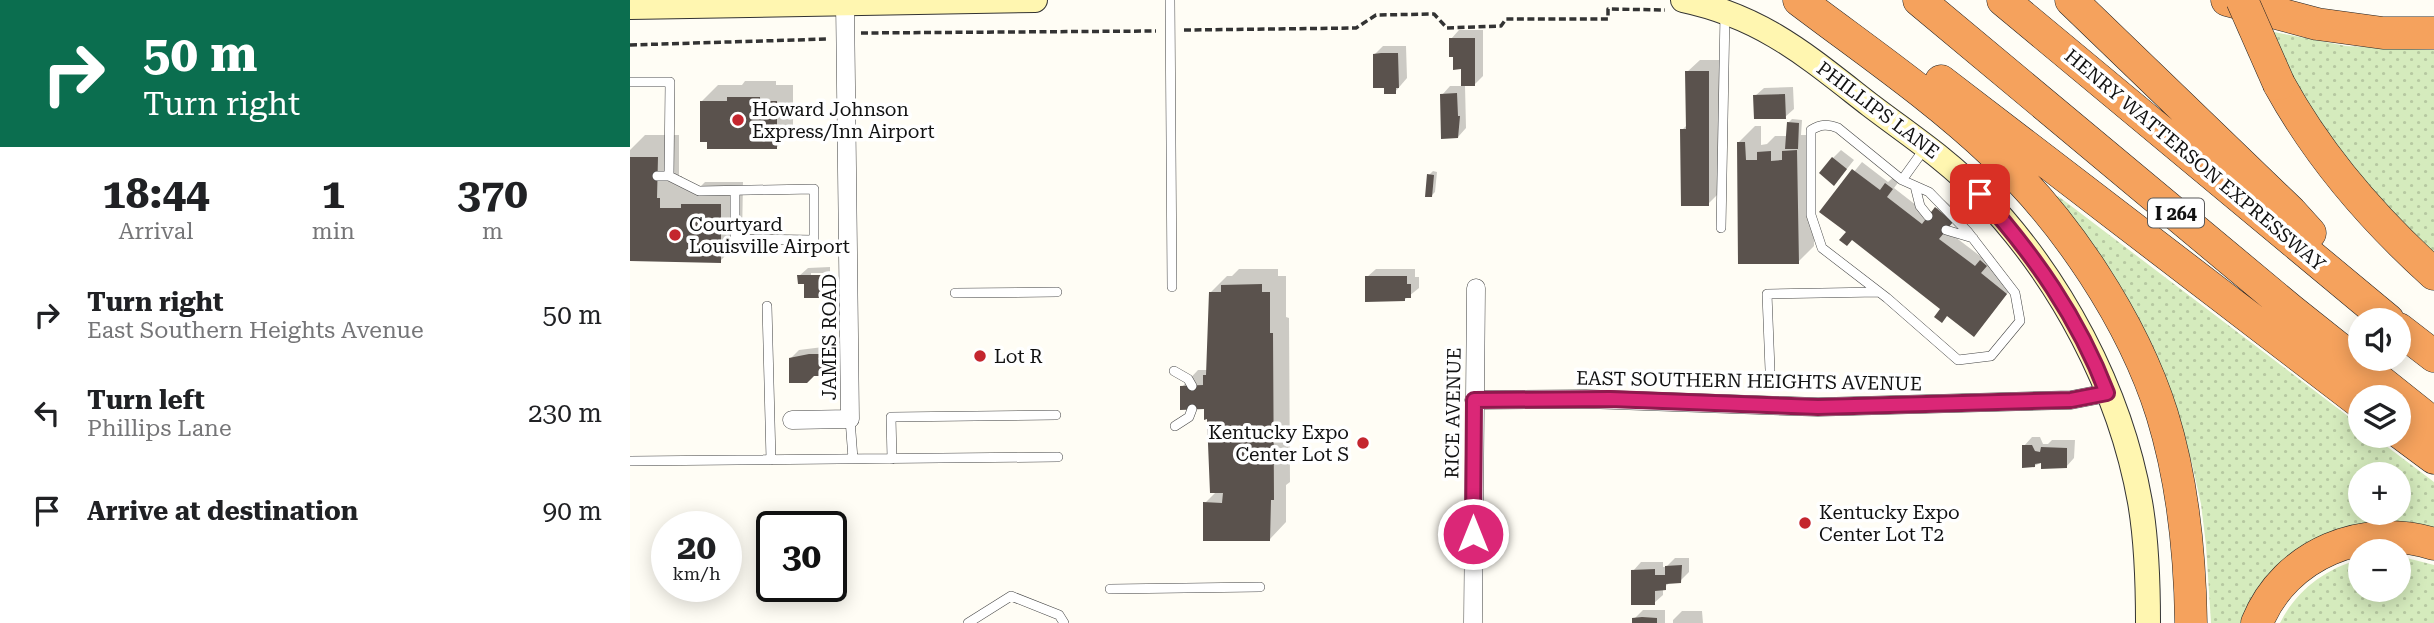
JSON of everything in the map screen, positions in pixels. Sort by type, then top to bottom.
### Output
[{"type":"highway","points":[[1799,0],[1915,87],[1994,153],[2051,215],[2103,291],[2128,336],[2162,414],[2184,511],[2190,563],[2191,623]]},
{"type":"highway","points":[[1833,0],[2348,393]]},
{"type":"highway","name":"I 264","points":[[1919,0],[2292,311],[2434,424]]},
{"type":"highway","name":"HENRY WATTERSON EXPRESSWAY","points":[[2003,0],[2374,308]]},
{"type":"highway","points":[[2071,0],[2291,212],[2378,308]]},
{"type":"highway","points":[[2227,0],[2317,24],[2383,33],[2434,33]]},
{"type":"highway","points":[[2242,0],[2279,84],[2316,144],[2356,196],[2434,274]]},
{"type":"highway","name":"HENRY WATTERSON EXPRESSWAY","points":[[2411,338],[2434,356]]},
{"type":"highway","points":[[2411,441],[2434,458]]},
{"type":"highway","points":[[2258,623],[2269,600],[2290,574],[2334,546],[2364,537],[2384,536],[2399,536],[2434,544]]},
{"type":"main road","points":[[630,7],[728,2],[1035,0]]},
{"type":"main road","name":"PHILLIPS LANE","points":[[1678,6],[1725,11],[1750,21],[1801,51],[1946,162],[1980,194],[2038,264],[2081,334],[2118,422],[2140,500],[2147,550],[2148,623]]},
{"type":"street","name":"JAMES ROAD","points":[[845,2],[850,419]]},
{"type":"street","name":"RICE AVENUE","points":[[1473,623],[1476,288]]},
{"type":"street","name":"EAST SOUTHERN HEIGHTS AVENUE","points":[[1474,400],[1626,400],[1818,407],[2071,400],[2107,393]]},
{"type":"street","points":[[792,421],[850,419]]},
{"type":"lane","points":[[1170,0],[1172,287]]},
{"type":"lane","points":[[1721,228],[1725,11]]},
{"type":"lane","points":[[630,82],[670,82],[669,176]]},
{"type":"lane","points":[[1819,125],[1838,128],[1902,180],[1915,186],[1928,192],[1973,239],[2015,293],[2020,321],[1991,356],[1958,360],[1879,292],[1822,248],[1811,215],[1811,130],[1819,125]]},
{"type":"lane","points":[[1902,180],[1926,147]]},
{"type":"lane","points":[[657,176],[669,176],[699,191],[814,189],[814,240],[735,239],[735,191]]},
{"type":"lane","points":[[1915,186],[1920,206],[1928,216]]},
{"type":"lane","points":[[1946,230],[1973,239]]},
{"type":"lane","points":[[955,293],[1057,292]]},
{"type":"lane","points":[[1770,370],[1767,294],[1879,292]]},
{"type":"lane","points":[[767,306],[771,460]]},
{"type":"lane","points":[[1174,371],[1188,379],[1192,386]]},
{"type":"lane","points":[[1175,426],[1189,417],[1192,409]]},
{"type":"lane","points":[[892,458],[891,417],[1056,415]]},
{"type":"lane","points":[[850,419],[853,459]]},
{"type":"lane","points":[[630,461],[1058,457]]},
{"type":"lane","points":[[1110,589],[1259,587]]},
{"type":"lane","points":[[968,623],[1011,596],[1059,615],[1064,623]]},
{"type":"path","points":[[1184,30],[1356,28],[1376,15],[1434,14],[1447,28],[1502,26],[1506,19],[1608,19],[1608,9],[1662,9],[1678,6]]},
{"type":"path","points":[[856,33],[1156,30]]},
{"type":"path","points":[[630,45],[826,40],[832,33]]},
{"type":"green space","points":[[2269,31],[2346,46],[2434,50],[2434,254],[2395,218],[2317,122]]},
{"type":"green space","points":[[2058,196],[2348,416],[2348,448],[2389,448],[2407,462],[2348,462],[2348,525],[2411,525],[2411,465],[2434,482],[2434,531],[2347,531],[2263,623],[2211,623],[2201,504],[2176,409],[2056,198]]},
{"type":"green space","points":[[2411,559],[2434,565],[2434,623],[2280,623],[2303,591],[2323,575],[2348,563],[2348,602],[2411,602]]},
{"type":"building","points":[[1449,38],[1475,38],[1475,86],[1461,86],[1461,69],[1453,70],[1453,57],[1449,57]]},
{"type":"building","points":[[1398,53],[1399,88],[1396,88],[1396,94],[1384,94],[1384,88],[1373,88],[1373,54]]},
{"type":"building","points":[[1685,71],[1709,71],[1709,206],[1681,206],[1680,129],[1686,129]]},
{"type":"building","points":[[1457,93],[1460,116],[1458,138],[1441,139],[1440,94]]},
{"type":"building","points":[[1785,94],[1786,119],[1754,119],[1753,95]]},
{"type":"building","name":"Howard Johnson Express/Inn Airport","points":[[727,97],[760,97],[760,101],[777,101],[777,149],[707,149],[707,142],[700,142],[700,101],[727,101]]},
{"type":"building","points":[[1787,122],[1799,123],[1798,149],[1785,149]]},
{"type":"building","points":[[1737,142],[1745,142],[1746,160],[1757,160],[1757,152],[1771,151],[1771,161],[1782,160],[1782,151],[1797,150],[1799,264],[1738,264]]},
{"type":"building","name":"Courtyard Louisville Airport","points":[[630,157],[658,157],[657,198],[660,198],[660,208],[681,208],[681,204],[721,204],[721,263],[630,261]]},
{"type":"building","points":[[1832,157],[1847,169],[1834,186],[1819,173]]},
{"type":"building","points":[[1852,169],[1880,190],[1885,183],[1893,189],[1887,197],[1922,224],[1935,207],[1953,222],[1939,239],[1975,266],[1980,260],[1987,266],[1981,273],[2007,294],[1974,337],[1947,316],[1942,323],[1934,317],[1940,309],[1852,240],[1847,246],[1839,240],[1846,232],[1819,212]]},
{"type":"building","points":[[1427,174],[1434,175],[1432,197],[1425,197]]},
{"type":"building","points":[[797,275],[823,275],[823,298],[804,298],[804,284],[798,284]]},
{"type":"building","points":[[1365,276],[1407,276],[1407,284],[1411,284],[1411,298],[1405,298],[1405,301],[1365,302]]},
{"type":"building","points":[[1262,284],[1262,292],[1270,292],[1270,333],[1273,333],[1274,500],[1271,500],[1270,541],[1203,541],[1203,502],[1222,503],[1223,493],[1210,493],[1207,419],[1204,420],[1204,409],[1180,410],[1180,386],[1203,385],[1203,375],[1206,375],[1209,292],[1221,292],[1221,285]]},
{"type":"building","points":[[823,354],[823,376],[814,376],[807,383],[789,383],[789,358]]},
{"type":"building","points":[[2022,445],[2032,445],[2035,451],[2040,452],[2041,447],[2067,448],[2067,468],[2041,469],[2041,463],[2035,464],[2035,467],[2022,468]]},
{"type":"building","points":[[1682,565],[1681,583],[1666,584],[1666,590],[1655,591],[1655,605],[1631,605],[1631,570],[1655,569],[1655,575],[1665,575],[1665,566]]},
{"type":"building","points":[[1632,618],[1657,618],[1657,623],[1632,623]]},
{"type":"place","name":"Howard Johnson Express/Inn Airport","points":[[738,120]]},
{"type":"place","name":"Courtyard Louisville Airport","points":[[675,235]]},
{"type":"place","name":"Lot R","points":[[980,356]]},
{"type":"place","name":"Kentucky Expo Center Lot S","points":[[1363,443]]},
{"type":"place","name":"Kentucky Expo Center Lot T2","points":[[1805,523]]},
{"type":"route","points":[[1473,534],[1474,400],[1610,399],[1818,407],[2071,400],[2107,393],[2063,301],[2038,264],[1980,194]]}]
